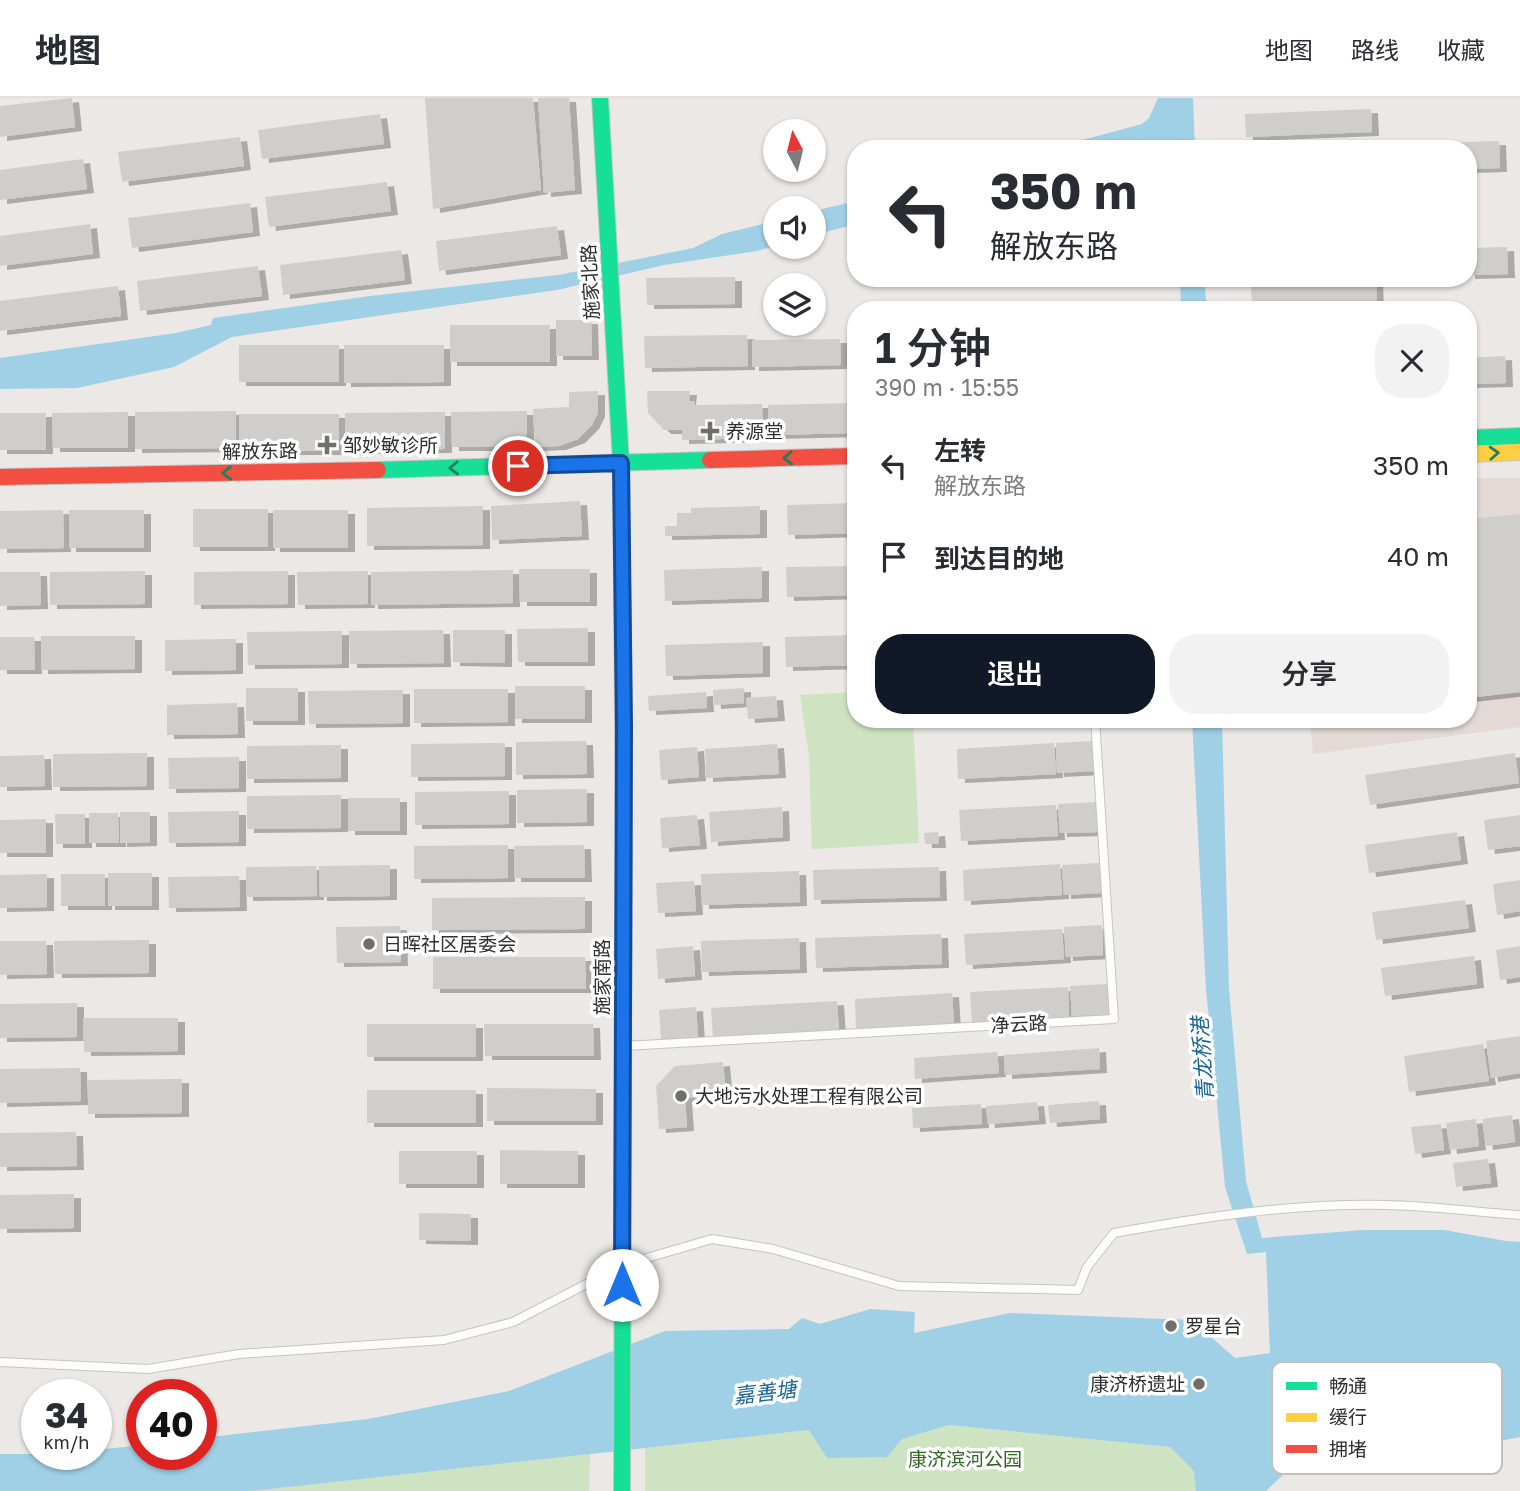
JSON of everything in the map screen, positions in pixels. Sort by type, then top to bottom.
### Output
[{"type":"main road","name":"施家北路","points":[[600,98],[621,470]]},
{"type":"main road","points":[[1477,438],[1520,436]]},
{"type":"main road","points":[[1477,454],[1520,452]]},
{"type":"main road","name":"解放东路","points":[[0,491],[398,485],[847,457]]},
{"type":"main road","name":"解放东路","points":[[0,477],[396,470],[847,472]]},
{"type":"main road","name":"施家南路","points":[[621,470],[624,713],[622,1491]]},
{"type":"lane","name":"净云路","points":[[623,1046],[1114,1019],[1096,728]]},
{"type":"lane","points":[[0,1362],[148,1369],[239,1354],[444,1340],[513,1322],[623,1265],[712,1239],[773,1249],[899,1286],[1078,1290],[1087,1267],[1114,1233],[1193,1219],[1276,1209],[1386,1205],[1520,1215]]},
{"type":"shaded area","points":[[1477,478],[1520,478],[1520,727],[1313,754],[1311,728],[1477,728]]},
{"type":"green space","points":[[847,692],[847,728],[913,728],[919,843],[812,849],[809,756],[800,695]]},
{"type":"green space","name":"康济滨河公园","points":[[949,1425],[1170,1447],[1195,1471],[1196,1491],[645,1491],[645,1448],[809,1430],[901,1439]]},
{"type":"green space","points":[[590,1454],[589,1491],[251,1491]]},
{"type":"water","points":[[1158,98],[1193,98],[1195,140],[1082,140],[1142,124],[1149,118]]},
{"type":"water","points":[[847,203],[847,226],[826,232],[826,208]]},
{"type":"water","points":[[763,224],[763,249],[664,265],[557,290],[232,337],[174,367],[77,388],[0,389],[0,358],[176,333],[211,325],[213,318],[370,296],[558,275],[693,248],[722,234]]},
{"type":"water","points":[[1180,287],[1205,287],[1206,301],[1181,301]]},
{"type":"water","name":"嘉善塘","points":[[1192,728],[1222,728],[1229,989],[1246,1181],[1262,1238],[1363,1230],[1444,1230],[1520,1242],[1520,1437],[1502,1441],[1502,1362],[1272,1362],[1272,1474],[1284,1474],[1266,1491],[1196,1491],[1194,1471],[1170,1447],[949,1425],[902,1439],[887,1457],[827,1458],[809,1430],[251,1491],[0,1491],[0,1454],[21,1454],[21,1470],[112,1470],[112,1448],[126,1447],[126,1470],[217,1470],[217,1436],[368,1419],[509,1391],[665,1331],[789,1329],[802,1318],[820,1324],[870,1309],[915,1312],[914,1333],[1010,1313],[1192,1320],[1235,1358],[1270,1353],[1266,1252],[1247,1254],[1225,1187],[1206,989]]},
{"type":"building","points":[[72,98],[75,127],[0,137],[0,106]]},
{"type":"building","points":[[425,98],[533,98],[541,190],[433,209]]},
{"type":"building","points":[[538,98],[569,98],[575,190],[544,193]]},
{"type":"building","points":[[1371,109],[1372,132],[1246,137],[1245,114]]},
{"type":"building","points":[[380,114],[384,144],[262,159],[258,130]]},
{"type":"building","points":[[240,137],[244,166],[122,182],[118,152]]},
{"type":"building","points":[[1499,141],[1500,168],[1477,169],[1477,142]]},
{"type":"building","points":[[83,159],[87,189],[0,200],[0,170]]},
{"type":"building","points":[[387,182],[391,211],[269,227],[265,197]]},
{"type":"building","points":[[250,203],[253,232],[132,248],[128,218]]},
{"type":"building","points":[[90,224],[93,254],[0,266],[0,236]]},
{"type":"building","points":[[557,226],[561,255],[439,271],[436,241]]},
{"type":"building","points":[[1507,247],[1508,274],[1477,275],[1477,248]]},
{"type":"building","points":[[401,250],[405,280],[283,295],[280,265]]},
{"type":"building","points":[[258,266],[262,296],[140,311],[137,281]]},
{"type":"building","points":[[735,277],[735,304],[647,305],[646,278]]},
{"type":"building","points":[[118,286],[121,316],[0,331],[0,301]]},
{"type":"building","points":[[1251,287],[1376,287],[1377,301],[1252,301]]},
{"type":"building","points":[[556,320],[591,320],[592,356],[556,356]]},
{"type":"building","points":[[450,325],[550,325],[550,362],[450,362]]},
{"type":"building","points":[[747,335],[748,366],[645,368],[644,336]]},
{"type":"building","points":[[840,339],[841,365],[752,367],[752,340]]},
{"type":"building","points":[[239,345],[339,345],[339,382],[239,382]]},
{"type":"building","points":[[344,345],[444,345],[444,382],[344,383]]},
{"type":"building","points":[[1505,356],[1506,383],[1477,384],[1477,358]]},
{"type":"building","points":[[598,391],[598,413],[592,425],[578,439],[559,446],[535,447],[533,409],[569,407],[569,392]]},
{"type":"building","points":[[647,391],[690,391],[689,401],[694,401],[695,405],[762,404],[763,438],[682,440],[682,430],[664,430],[648,413]]},
{"type":"building","points":[[847,403],[847,433],[769,435],[768,405]]},
{"type":"building","points":[[236,411],[236,448],[135,449],[135,412]]},
{"type":"building","points":[[527,411],[527,447],[452,447],[451,412]]},
{"type":"building","points":[[128,412],[128,448],[53,448],[52,413]]},
{"type":"building","points":[[445,412],[445,449],[345,450],[345,413]]},
{"type":"building","points":[[0,413],[46,413],[46,450],[0,450]]},
{"type":"building","points":[[239,414],[339,414],[339,451],[239,451]]},
{"type":"building","points":[[580,501],[582,536],[492,540],[491,506]]},
{"type":"building","points":[[847,503],[847,533],[788,535],[787,505]]},
{"type":"building","points":[[483,506],[483,545],[367,546],[367,508]]},
{"type":"building","points":[[760,506],[760,534],[665,536],[665,526],[677,526],[677,513],[691,513],[691,508]]},
{"type":"building","points":[[193,509],[268,509],[268,547],[193,547]]},
{"type":"building","points":[[63,510],[64,548],[0,549],[0,511]]},
{"type":"building","points":[[69,510],[144,510],[144,548],[69,548]]},
{"type":"building","points":[[273,510],[348,510],[348,548],[273,548]]},
{"type":"building","points":[[1520,514],[1520,692],[1477,697],[1477,518]]},
{"type":"building","points":[[847,566],[847,595],[787,597],[786,567]]},
{"type":"building","points":[[762,567],[762,598],[665,601],[664,570]]},
{"type":"building","points":[[519,569],[590,569],[590,602],[520,602]]},
{"type":"building","points":[[513,570],[513,603],[371,605],[371,572]]},
{"type":"building","points":[[145,571],[145,604],[50,605],[50,572]]},
{"type":"building","points":[[288,571],[288,604],[194,605],[194,572]]},
{"type":"building","points":[[368,571],[368,604],[298,605],[297,572]]},
{"type":"building","points":[[0,572],[40,572],[41,605],[0,606]]},
{"type":"building","points":[[588,628],[588,662],[518,662],[517,629]]},
{"type":"building","points":[[443,630],[444,663],[350,664],[349,631]]},
{"type":"building","points":[[453,630],[505,630],[505,663],[453,662]]},
{"type":"building","points":[[342,631],[342,664],[248,665],[247,632]]},
{"type":"building","points":[[847,635],[847,665],[786,667],[785,637]]},
{"type":"building","points":[[41,636],[135,636],[135,669],[41,670]]},
{"type":"building","points":[[0,637],[34,637],[35,670],[0,670]]},
{"type":"building","points":[[236,639],[236,670],[165,671],[165,640]]},
{"type":"building","points":[[763,642],[763,673],[666,676],[665,645]]},
{"type":"building","points":[[515,686],[585,686],[585,719],[515,719]]},
{"type":"building","points":[[246,688],[298,688],[298,721],[246,721]]},
{"type":"building","points":[[744,688],[744,703],[714,705],[713,690]]},
{"type":"building","points":[[414,689],[508,689],[508,722],[414,723]]},
{"type":"building","points":[[403,690],[403,723],[309,724],[308,691]]},
{"type":"building","points":[[706,692],[707,708],[649,711],[648,696]]},
{"type":"building","points":[[776,696],[778,717],[748,719],[746,698]]},
{"type":"building","points":[[237,703],[238,734],[167,735],[167,705]]},
{"type":"building","points":[[586,741],[587,774],[516,775],[516,742]]},
{"type":"building","points":[[1094,741],[1095,771],[1057,773],[1056,743]]},
{"type":"building","points":[[505,743],[505,776],[411,777],[411,744]]},
{"type":"building","points":[[1054,743],[1056,774],[958,779],[957,749]]},
{"type":"building","points":[[777,744],[779,774],[706,778],[705,749]]},
{"type":"building","points":[[341,745],[341,778],[247,779],[247,746]]},
{"type":"building","points":[[697,747],[699,777],[661,780],[659,750]]},
{"type":"building","points":[[147,753],[147,786],[53,787],[53,754]]},
{"type":"building","points":[[1515,753],[1519,783],[1370,805],[1365,775]]},
{"type":"building","points":[[44,755],[45,786],[0,787],[0,756]]},
{"type":"building","points":[[239,757],[239,788],[169,789],[168,758]]},
{"type":"building","points":[[587,789],[587,822],[517,823],[517,790]]},
{"type":"building","points":[[509,791],[509,824],[415,825],[415,792]]},
{"type":"building","points":[[341,795],[341,828],[247,829],[247,796]]},
{"type":"building","points":[[348,798],[400,798],[400,831],[348,831]]},
{"type":"building","points":[[1096,802],[1097,832],[1060,833],[1058,804]]},
{"type":"building","points":[[1056,805],[1058,836],[961,841],[959,810]]},
{"type":"building","points":[[782,807],[783,837],[711,842],[709,812]]},
{"type":"building","points":[[239,811],[239,842],[169,843],[168,812]]},
{"type":"building","points":[[120,812],[150,812],[150,842],[120,843]]},
{"type":"building","points":[[89,813],[118,813],[119,843],[89,843]]},
{"type":"building","points":[[55,814],[85,814],[85,844],[56,844]]},
{"type":"building","points":[[697,815],[700,845],[662,848],[660,818]]},
{"type":"building","points":[[1520,815],[1520,846],[1488,850],[1484,820]]},
{"type":"building","points":[[46,819],[46,853],[0,853],[0,820]]},
{"type":"building","points":[[938,832],[939,844],[925,844],[924,833]]},
{"type":"building","points":[[1457,832],[1461,860],[1369,873],[1365,845]]},
{"type":"building","points":[[508,845],[508,878],[414,879],[414,846]]},
{"type":"building","points":[[584,845],[585,878],[514,878],[514,846]]},
{"type":"building","points":[[1100,863],[1101,893],[1064,895],[1062,865]]},
{"type":"building","points":[[1060,864],[1062,895],[964,901],[963,870]]},
{"type":"building","points":[[390,865],[390,896],[320,897],[319,866]]},
{"type":"building","points":[[316,866],[317,896],[246,897],[246,867]]},
{"type":"building","points":[[939,867],[940,897],[814,900],[813,870]]},
{"type":"building","points":[[799,871],[800,902],[702,905],[701,874]]},
{"type":"building","points":[[108,873],[152,873],[152,906],[108,906]]},
{"type":"building","points":[[47,874],[47,907],[0,908],[0,875]]},
{"type":"building","points":[[61,874],[105,874],[105,906],[61,906]]},
{"type":"building","points":[[239,876],[240,907],[169,908],[168,877]]},
{"type":"building","points":[[1520,880],[1520,911],[1497,915],[1493,884]]},
{"type":"building","points":[[694,881],[696,911],[658,913],[656,883]]},
{"type":"building","points":[[585,897],[585,929],[432,930],[432,898]]},
{"type":"building","points":[[1465,900],[1469,928],[1376,940],[1372,912]]},
{"type":"building","points":[[1102,925],[1103,955],[1066,957],[1064,927]]},
{"type":"building","name":"日晖社区居委会","points":[[400,926],[401,962],[337,963],[336,927]]},
{"type":"building","points":[[1062,929],[1064,959],[966,965],[964,934]]},
{"type":"building","points":[[941,934],[942,964],[816,968],[815,938]]},
{"type":"building","points":[[799,938],[800,969],[702,972],[701,941]]},
{"type":"building","points":[[149,940],[149,973],[55,974],[54,941]]},
{"type":"building","points":[[0,941],[46,941],[47,974],[0,975]]},
{"type":"building","points":[[693,946],[695,976],[658,979],[656,949]]},
{"type":"building","points":[[1520,946],[1520,977],[1500,980],[1496,950]]},
{"type":"building","points":[[1474,956],[1477,984],[1385,996],[1381,968]]},
{"type":"building","points":[[433,957],[585,957],[586,989],[433,989]]},
{"type":"building","points":[[1108,984],[1110,1014],[1072,1016],[1070,986]]},
{"type":"building","points":[[1068,987],[1069,1018],[972,1023],[970,992]]},
{"type":"building","points":[[952,993],[954,1024],[856,1030],[855,999]]},
{"type":"building","points":[[837,1001],[839,1031],[713,1038],[711,1008]]},
{"type":"building","points":[[77,1003],[77,1037],[0,1038],[0,1004]]},
{"type":"building","points":[[696,1007],[698,1037],[661,1040],[659,1010]]},
{"type":"building","points":[[83,1018],[178,1018],[178,1051],[84,1052]]},
{"type":"building","points":[[367,1024],[476,1024],[476,1057],[367,1057]]},
{"type":"building","points":[[484,1024],[593,1024],[594,1056],[485,1056]]},
{"type":"building","points":[[1520,1036],[1520,1073],[1491,1078],[1486,1041]]},
{"type":"building","points":[[1483,1044],[1489,1081],[1409,1092],[1404,1056]]},
{"type":"building","points":[[1099,1048],[1100,1069],[1005,1075],[1004,1055]]},
{"type":"building","points":[[997,1052],[999,1073],[915,1079],[914,1058]]},
{"type":"building","name":"大地污水处理工程有限公司","points":[[723,1062],[726,1095],[685,1098],[687,1127],[659,1129],[656,1086],[675,1066]]},
{"type":"building","points":[[80,1068],[81,1101],[0,1103],[0,1069]]},
{"type":"building","points":[[182,1079],[182,1113],[88,1114],[88,1080]]},
{"type":"building","points":[[487,1088],[596,1089],[596,1121],[487,1121]]},
{"type":"building","points":[[367,1090],[476,1090],[476,1123],[367,1123]]},
{"type":"building","points":[[1099,1101],[1100,1119],[1050,1123],[1048,1105]]},
{"type":"building","points":[[1037,1102],[1039,1120],[988,1124],[986,1106]]},
{"type":"building","points":[[981,1104],[982,1124],[913,1128],[912,1108]]},
{"type":"building","points":[[1512,1115],[1515,1142],[1486,1146],[1482,1119]]},
{"type":"building","points":[[1476,1119],[1479,1146],[1450,1150],[1446,1123]]},
{"type":"building","points":[[1441,1124],[1444,1150],[1415,1154],[1411,1127]]},
{"type":"building","points":[[76,1132],[77,1166],[0,1167],[0,1133]]},
{"type":"building","points":[[500,1150],[578,1151],[578,1184],[500,1184]]},
{"type":"building","points":[[399,1151],[477,1151],[477,1184],[399,1184]]},
{"type":"building","points":[[1488,1159],[1491,1183],[1456,1187],[1453,1163]]},
{"type":"building","points":[[74,1194],[74,1228],[0,1229],[0,1195]]},
{"type":"building","points":[[419,1213],[471,1214],[471,1241],[419,1240]]},
{"type":"traffic: fast","points":[[600,98],[621,463],[622,580]]},
{"type":"traffic: fast","points":[[1477,438],[1520,436]]},
{"type":"traffic: fast","points":[[378,470],[710,460]]},
{"type":"traffic: fast","points":[[622,1491],[623,1077]]},
{"type":"traffic: slow","points":[[1477,454],[1520,452]]},
{"type":"traffic: slow","points":[[622,580],[624,854]]},
{"type":"traffic: jam","points":[[710,460],[847,456]]},
{"type":"traffic: jam","points":[[0,477],[378,470]]},
{"type":"traffic: jam","points":[[623,1077],[624,854]]},
{"type":"place","name":"养源堂","points":[[710,431]]},
{"type":"place","name":"邹妙敏诊所","points":[[327,445]]},
{"type":"place","name":"日晖社区居委会","points":[[369,944]]},
{"type":"place","name":"大地污水处理工程有限公司","points":[[681,1096]]},
{"type":"place","name":"罗星台","points":[[1171,1326]]},
{"type":"place","name":"康济桥遗址","points":[[1199,1384]]},
{"type":"route","points":[[518,466],[621,463],[624,727],[622,1285]]},
{"type":"water label","name":"青龙桥港","points":[[1203,1059]]}]
